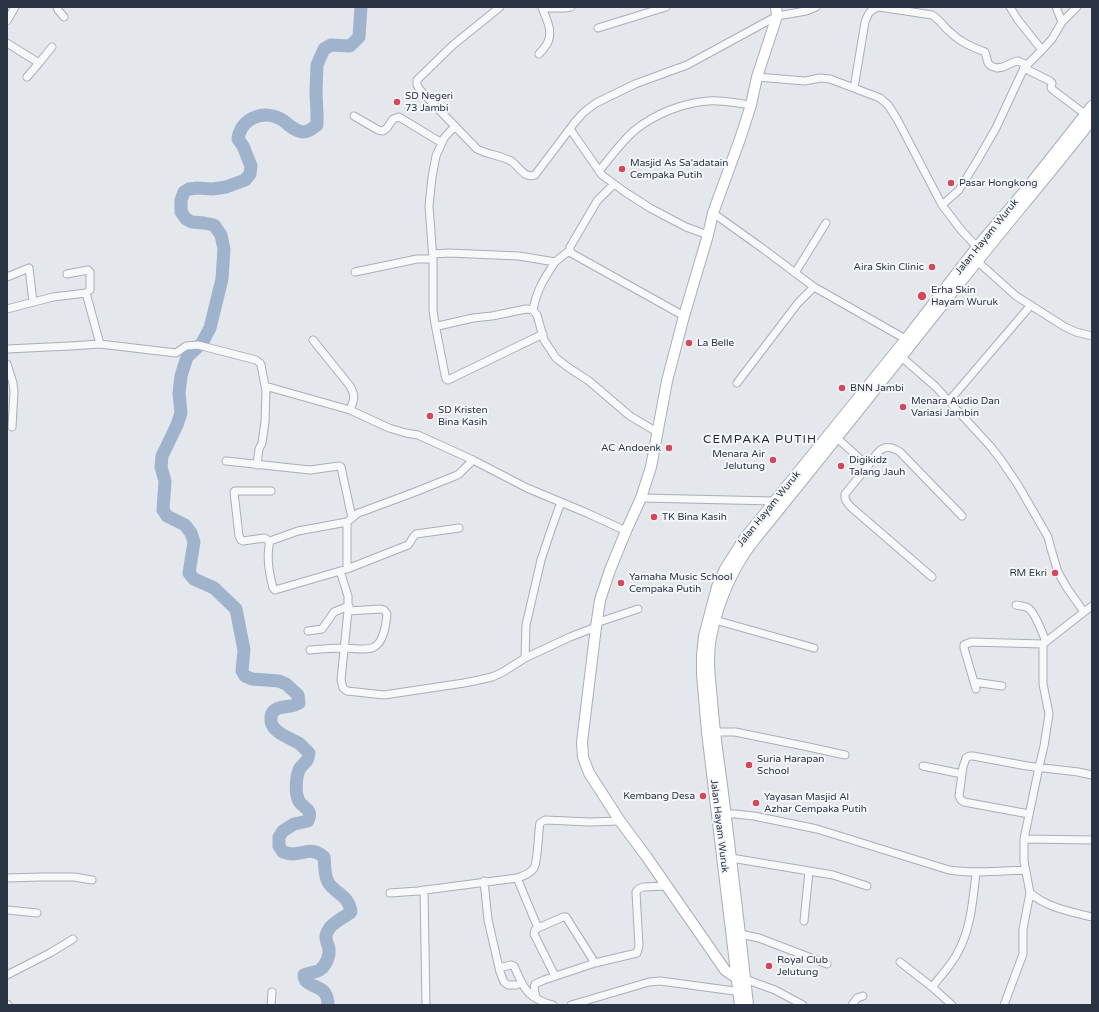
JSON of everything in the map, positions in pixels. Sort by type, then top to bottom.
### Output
[{"type":"main road","points":[[741,979],[725,970],[620,821],[589,773],[583,757],[582,742],[600,600],[626,530],[641,498],[651,466],[667,381],[684,316],[713,213],[740,139],[776,11]]},
{"type":"main road","name":"Jalan Hayam Wuruk","points":[[748,1005],[743,992],[741,979],[721,814],[709,674],[711,637],[724,590],[741,557],[837,438],[977,247],[1090,113]]},
{"type":"main road","name":"Jalan Hayam Wuruk","points":[[909,341],[1030,197],[1090,113]]},
{"type":"main road","name":"Jalan Hayam Wuruk","points":[[741,979],[740,934],[731,858],[721,814],[707,732],[702,674],[704,636],[717,587],[725,569],[744,538],[899,354]]},
{"type":"main road","name":"Jalan Hayam Wuruk","points":[[740,1005],[743,992]]},
{"type":"street","points":[[7,21],[14,7]]},
{"type":"street","points":[[57,7],[64,17]]},
{"type":"street","points":[[500,7],[453,45],[416,82],[418,87],[477,149],[484,153],[502,156],[512,162],[524,174],[532,176],[535,175],[575,122],[584,112],[596,104],[635,84],[687,65],[776,11],[806,11],[816,7]]},
{"type":"street","points":[[539,54],[547,44],[550,32],[550,27],[542,8],[571,7]]},
{"type":"street","points":[[598,28],[666,7]]},
{"type":"street","points":[[854,88],[865,22],[869,12],[875,7],[879,7],[932,15],[938,19],[950,33],[966,45],[985,52],[988,63],[991,66],[1003,68],[1018,61],[1025,67],[1050,81],[1052,83],[1051,88],[1053,90],[1090,113]]},
{"type":"street","points":[[1010,7],[1018,20],[1042,50]]},
{"type":"street","points":[[1056,7],[1062,22]]},
{"type":"street","points":[[942,205],[960,190],[996,128],[1025,67],[1052,39],[1062,22],[1078,7]]},
{"type":"street","points":[[7,43],[39,63]]},
{"type":"street","points":[[27,77],[52,47]]},
{"type":"street","points":[[757,77],[805,81],[820,78],[830,79],[880,98],[888,105],[942,205],[962,231],[977,247]]},
{"type":"street","points":[[599,171],[634,131],[652,118],[674,108],[709,100],[750,104]]},
{"type":"street","points":[[354,116],[378,130],[383,131],[393,119],[399,117],[442,143]]},
{"type":"street","points":[[455,126],[444,138],[436,156],[429,206],[433,257],[433,310],[446,379],[448,380],[542,334]]},
{"type":"street","points":[[570,129],[602,175],[650,208],[686,227],[708,235]]},
{"type":"street","points":[[533,310],[538,290],[555,262],[570,250],[570,247],[597,201],[614,184]]},
{"type":"street","points":[[713,213],[814,287],[909,341]]},
{"type":"street","points":[[795,273],[826,223]]},
{"type":"street","points":[[570,250],[571,253],[684,316]]},
{"type":"street","points":[[355,272],[449,253],[520,256],[555,262]]},
{"type":"street","points":[[977,261],[1016,296],[1065,327],[1076,332],[1092,336]]},
{"type":"street","points":[[7,276],[29,268],[33,302]]},
{"type":"street","points":[[7,309],[53,297],[86,293],[90,290],[90,272],[88,270],[67,274]]},
{"type":"street","points":[[737,383],[798,304],[814,287]]},
{"type":"street","points":[[86,293],[100,344]]},
{"type":"street","points":[[949,401],[1030,305]]},
{"type":"street","points":[[435,324],[438,326],[473,318],[492,316],[526,309],[533,310],[537,315],[544,340],[556,358],[589,381],[630,416],[657,432]]},
{"type":"street","points":[[312,340],[350,386],[354,393],[355,398],[350,410]]},
{"type":"street","points":[[7,349],[100,344],[176,353],[186,346],[198,345],[256,360],[260,363],[266,391],[265,422],[257,465]]},
{"type":"street","points":[[899,354],[936,387],[1001,460],[1018,485],[1048,537],[1058,572],[1084,612]]},
{"type":"street","points":[[7,364],[13,383],[14,392],[10,406],[12,427]]},
{"type":"street","points":[[265,386],[350,410],[389,428],[406,433],[418,434],[527,488],[626,530]]},
{"type":"street","points":[[837,438],[868,466]]},
{"type":"street","points":[[932,577],[852,508],[844,498],[845,494],[880,450],[888,447],[894,448],[900,452],[962,516]]},
{"type":"street","points":[[271,491],[234,492],[239,536],[241,540],[264,538],[270,541],[298,531],[349,520],[364,511],[455,476],[473,460]]},
{"type":"street","points":[[226,461],[310,470],[341,467],[349,520],[344,570],[348,596],[348,609],[341,680],[343,688],[347,691],[384,695],[464,683],[492,677],[525,658],[570,637],[638,609]]},
{"type":"street","points":[[641,498],[774,501]]},
{"type":"street","points":[[525,658],[526,625],[540,560],[561,502]]},
{"type":"street","points":[[270,541],[268,562],[270,578],[274,589],[344,570],[408,545],[416,534],[459,528]]},
{"type":"street","points":[[1004,1005],[1022,954],[1023,929],[1030,893],[1026,870],[1024,839],[1044,746],[1049,714],[1043,684],[1045,643],[1040,627],[1032,612],[1028,608],[1016,605]]},
{"type":"street","points":[[1002,686],[975,685],[964,648],[966,643],[1045,643],[1092,606]]},
{"type":"street","points":[[308,630],[322,629],[334,612],[348,609],[381,609],[387,614],[386,629],[380,641],[374,648],[310,650]]},
{"type":"street","points":[[715,620],[814,648]]},
{"type":"street","points":[[715,732],[735,732],[846,755]]},
{"type":"street","points":[[1029,814],[962,801],[959,796],[964,761],[966,758],[970,756],[1092,775]]},
{"type":"street","points":[[922,766],[962,774]]},
{"type":"street","points":[[721,814],[754,816],[817,829],[949,870],[976,873],[1026,870]]},
{"type":"street","points":[[390,893],[517,878],[526,875],[534,869],[540,823],[545,820],[590,822],[620,821]]},
{"type":"street","points":[[1024,839],[1092,840]]},
{"type":"street","points":[[731,858],[833,875],[867,886]]},
{"type":"street","points":[[804,921],[809,871]]},
{"type":"street","points":[[932,987],[957,954],[962,944],[970,917],[976,873]]},
{"type":"street","points":[[7,878],[74,877],[92,880]]},
{"type":"street","points":[[517,878],[538,928]]},
{"type":"street","points":[[484,882],[488,920],[499,968],[504,982],[508,985],[522,983]]},
{"type":"street","points":[[537,999],[535,994],[535,984],[595,963],[637,953],[639,946],[637,889],[643,887],[667,886]]},
{"type":"street","points":[[424,890],[426,1005]]},
{"type":"street","points":[[1030,893],[1043,902],[1092,918]]},
{"type":"street","points":[[7,910],[37,913]]},
{"type":"street","points":[[556,976],[534,934],[535,930],[538,928],[563,917],[566,917],[595,963]]},
{"type":"street","points":[[740,934],[759,938],[827,964]]},
{"type":"street","points":[[7,975],[50,953],[73,939]]},
{"type":"street","points":[[900,962],[952,1005]]},
{"type":"street","points":[[499,968],[511,965],[514,966],[522,983],[529,993],[537,999],[553,1005]]},
{"type":"street","points":[[741,979],[774,990],[803,1005]]},
{"type":"street","points":[[571,1005],[649,982],[660,981],[743,992]]},
{"type":"street","points":[[271,1005],[272,992]]},
{"type":"street","points":[[852,1005],[857,998],[863,996]]},
{"type":"waterway","points":[[328,1005],[325,993],[306,981],[304,975],[315,972],[323,967],[329,951],[326,939],[327,932],[333,925],[351,912],[350,906],[345,898],[328,882],[325,873],[324,857],[313,851],[293,854],[287,853],[283,852],[279,846],[279,837],[283,831],[294,824],[308,821],[309,816],[308,811],[298,799],[296,788],[300,768],[307,760],[309,753],[300,744],[277,731],[271,723],[271,716],[275,710],[299,703],[298,695],[286,684],[279,681],[252,679],[245,676],[242,671],[244,650],[236,609],[214,588],[194,579],[189,573],[194,542],[191,533],[185,525],[167,516],[163,510],[165,481],[161,467],[162,456],[181,413],[179,393],[181,376],[187,357],[202,343],[210,328],[222,279],[224,249],[221,235],[214,225],[192,222],[186,219],[181,212],[181,200],[184,192],[189,189],[197,188],[213,189],[226,187],[245,180],[250,174],[251,166],[243,146],[238,139],[242,128],[251,119],[268,115],[280,119],[295,129],[303,132],[309,131],[317,125],[317,65],[324,49],[331,45],[350,46],[359,37],[361,7]]},
{"type":"place","name":"SD Negeri 73 Jambi","points":[[397,102]]},
{"type":"place","name":"Masjid As Sa'adatain Cempaka Putih","points":[[622,169]]},
{"type":"place","name":"Pasar Hongkong","points":[[951,183]]},
{"type":"place","name":"Aira Skin Clinic","points":[[932,267]]},
{"type":"place","name":"Erha Skin Hayam Wuruk","points":[[922,296]]},
{"type":"place","name":"La Belle","points":[[689,343]]},
{"type":"place","name":"BNN Jambi","points":[[842,388]]},
{"type":"place","name":"Menara Audio Dan Variasi Jambin","points":[[903,407]]},
{"type":"place","name":"SD Kristen Bina Kasih","points":[[430,416]]},
{"type":"place","name":"AC Andoenk","points":[[669,448]]},
{"type":"place","name":"Menara Air Jelutung","points":[[773,460]]},
{"type":"place","name":"Digikidz Talang Jauh","points":[[841,466]]},
{"type":"place","name":"TK Bina Kasih","points":[[654,517]]},
{"type":"place","name":"RM Ekri","points":[[1055,573]]},
{"type":"place","name":"Yamaha Music School Cempaka Putih","points":[[621,583]]},
{"type":"place","name":"Suria Harapan School","points":[[749,765]]},
{"type":"place","name":"Kembang Desa","points":[[703,796]]},
{"type":"place","name":"Yayasan Masjid Al Azhar Cempaka Putih","points":[[756,803]]},
{"type":"place","name":"Royal Club Jelutung","points":[[769,966]]},
{"type":"district","name":"CEMPAKA PUTIH","points":[[760,440]]}]
